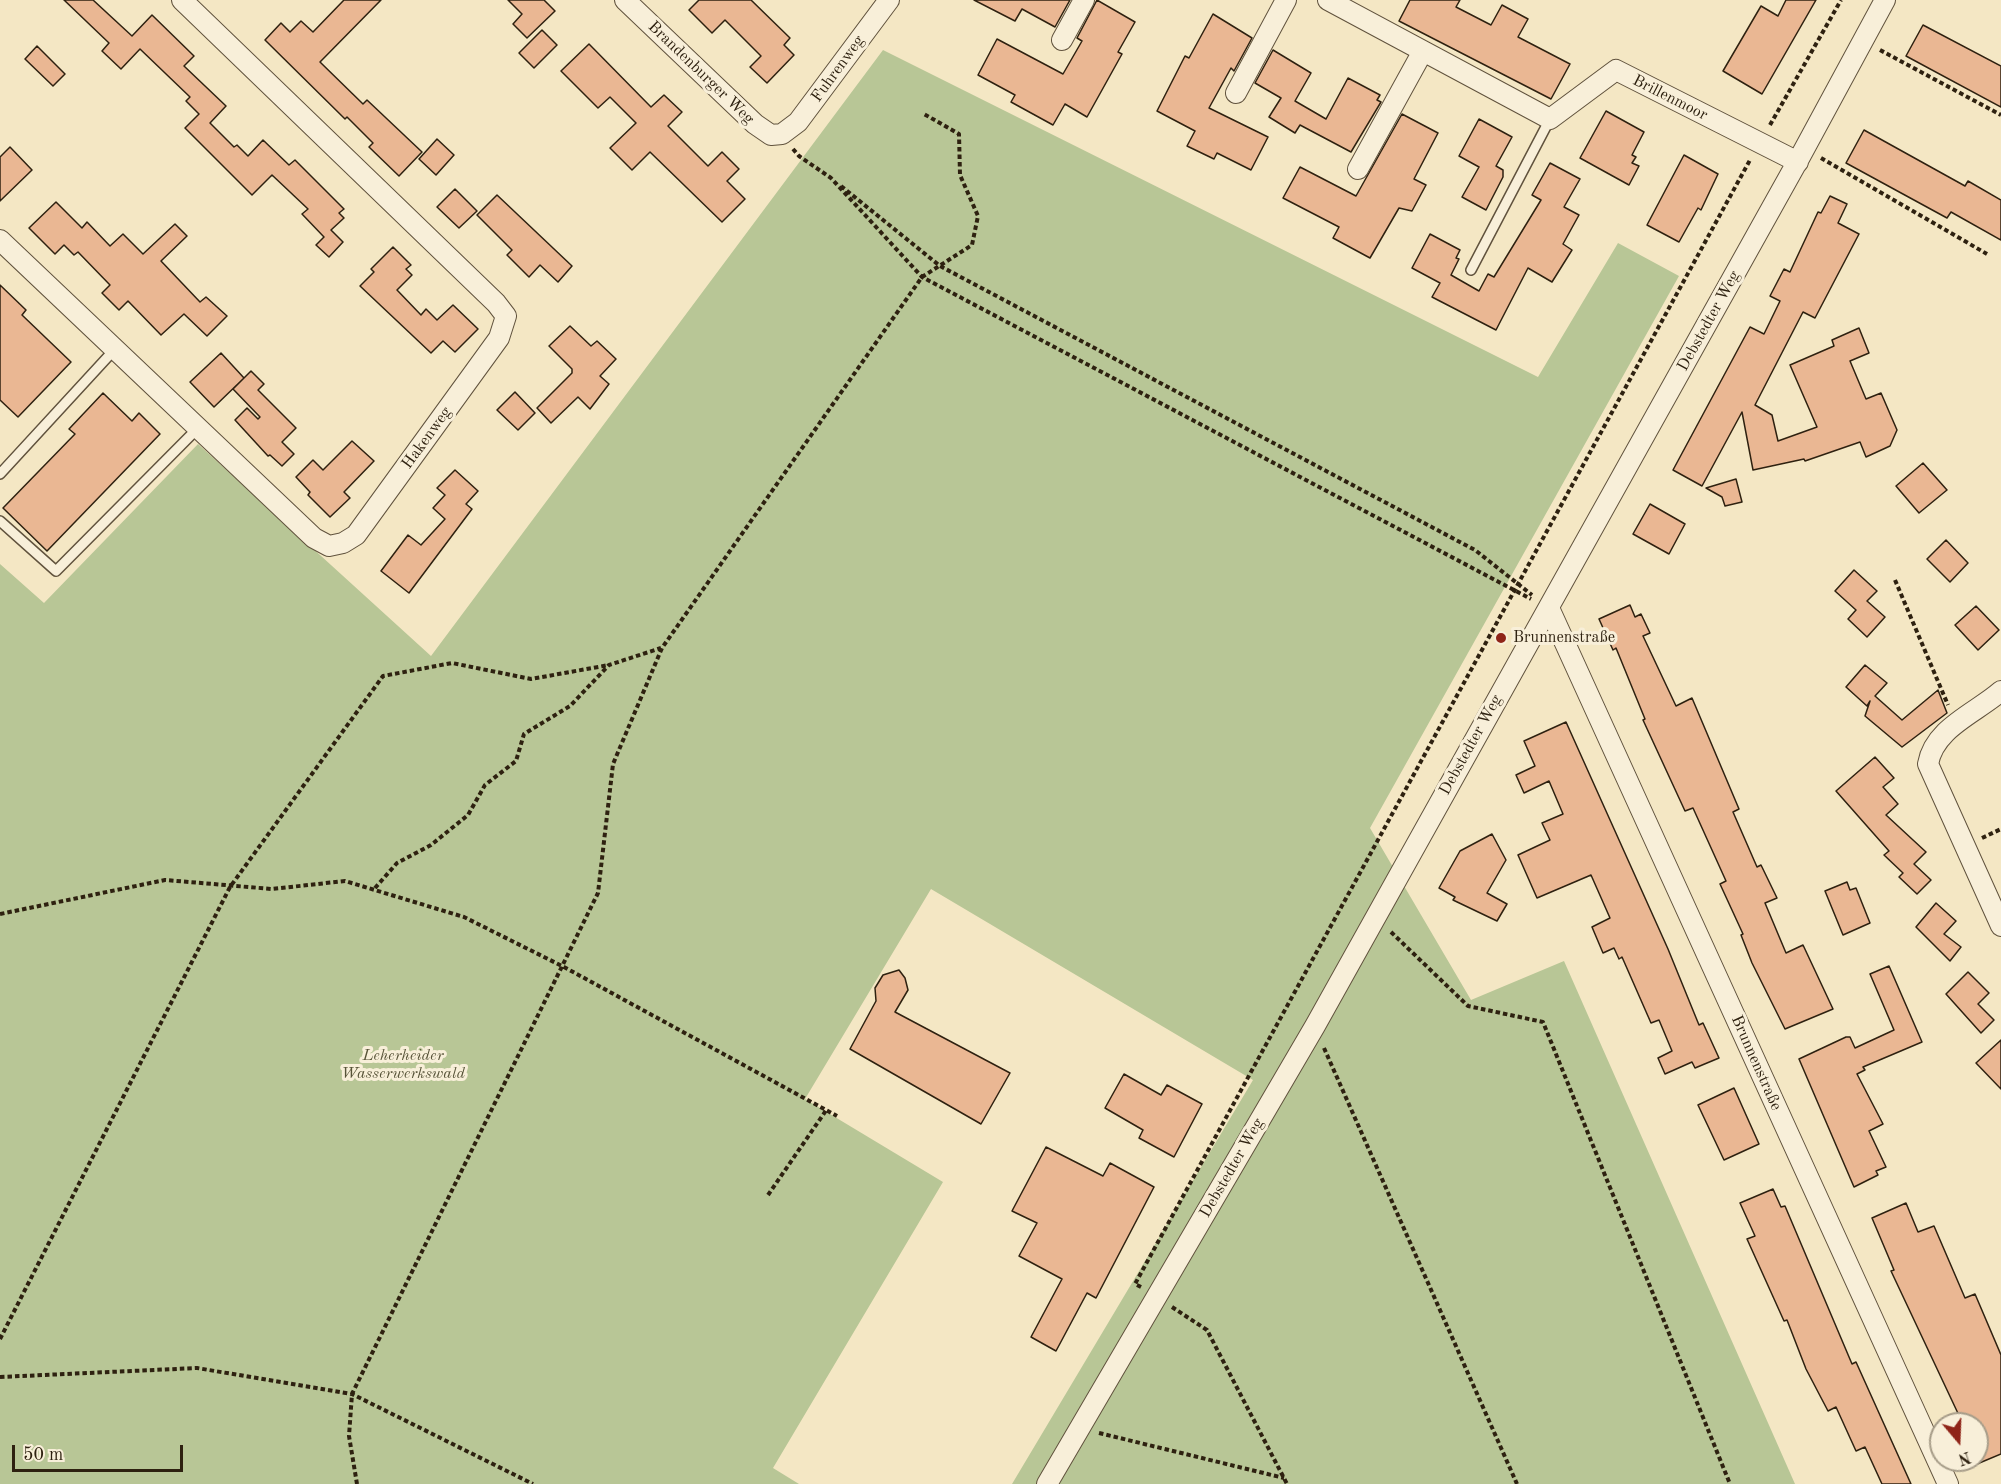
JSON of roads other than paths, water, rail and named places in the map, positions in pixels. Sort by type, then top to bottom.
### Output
[{"type":"street","name":"Hakenweg","points":[[0,240],[314,538],[329,546],[343,543],[356,535],[499,338],[506,316],[496,303],[182,0]]},
{"type":"street","name":"Brandenburger Weg","points":[[625,0],[765,133],[782,134]]},
{"type":"street","name":"Fuhrenweg","points":[[782,134],[806,112],[889,0]]},
{"type":"street","points":[[1062,40],[1084,0]]},
{"type":"street","points":[[1236,93],[1286,0]]},
{"type":"street","points":[[1328,0],[1550,119]]},
{"type":"street","name":"Debstedter Weg","points":[[1047,1484],[1315,1026],[1801,156],[1885,0]]},
{"type":"street","points":[[1358,169],[1423,51]]},
{"type":"street","name":"Brillenmoor","points":[[1550,119],[1616,70],[1760,143],[1801,156]]},
{"type":"street","name":"Brunnenstraße","points":[[1549,608],[1948,1484]]},
{"type":"street","points":[[2001,691],[1940,737],[1930,750],[1928,764],[2001,926]]},
{"type":"lane","points":[[1471,270],[1550,119]]},
{"type":"lane","points":[[0,474],[115,349]]},
{"type":"lane","points":[[0,521],[56,571],[198,428]]},
{"type":"place","name":"Brunnenstraße","points":[[1501,638]]},
{"type":"park label","name":"Leherheider Wasserwerkswald","points":[[403,1065]]}]
